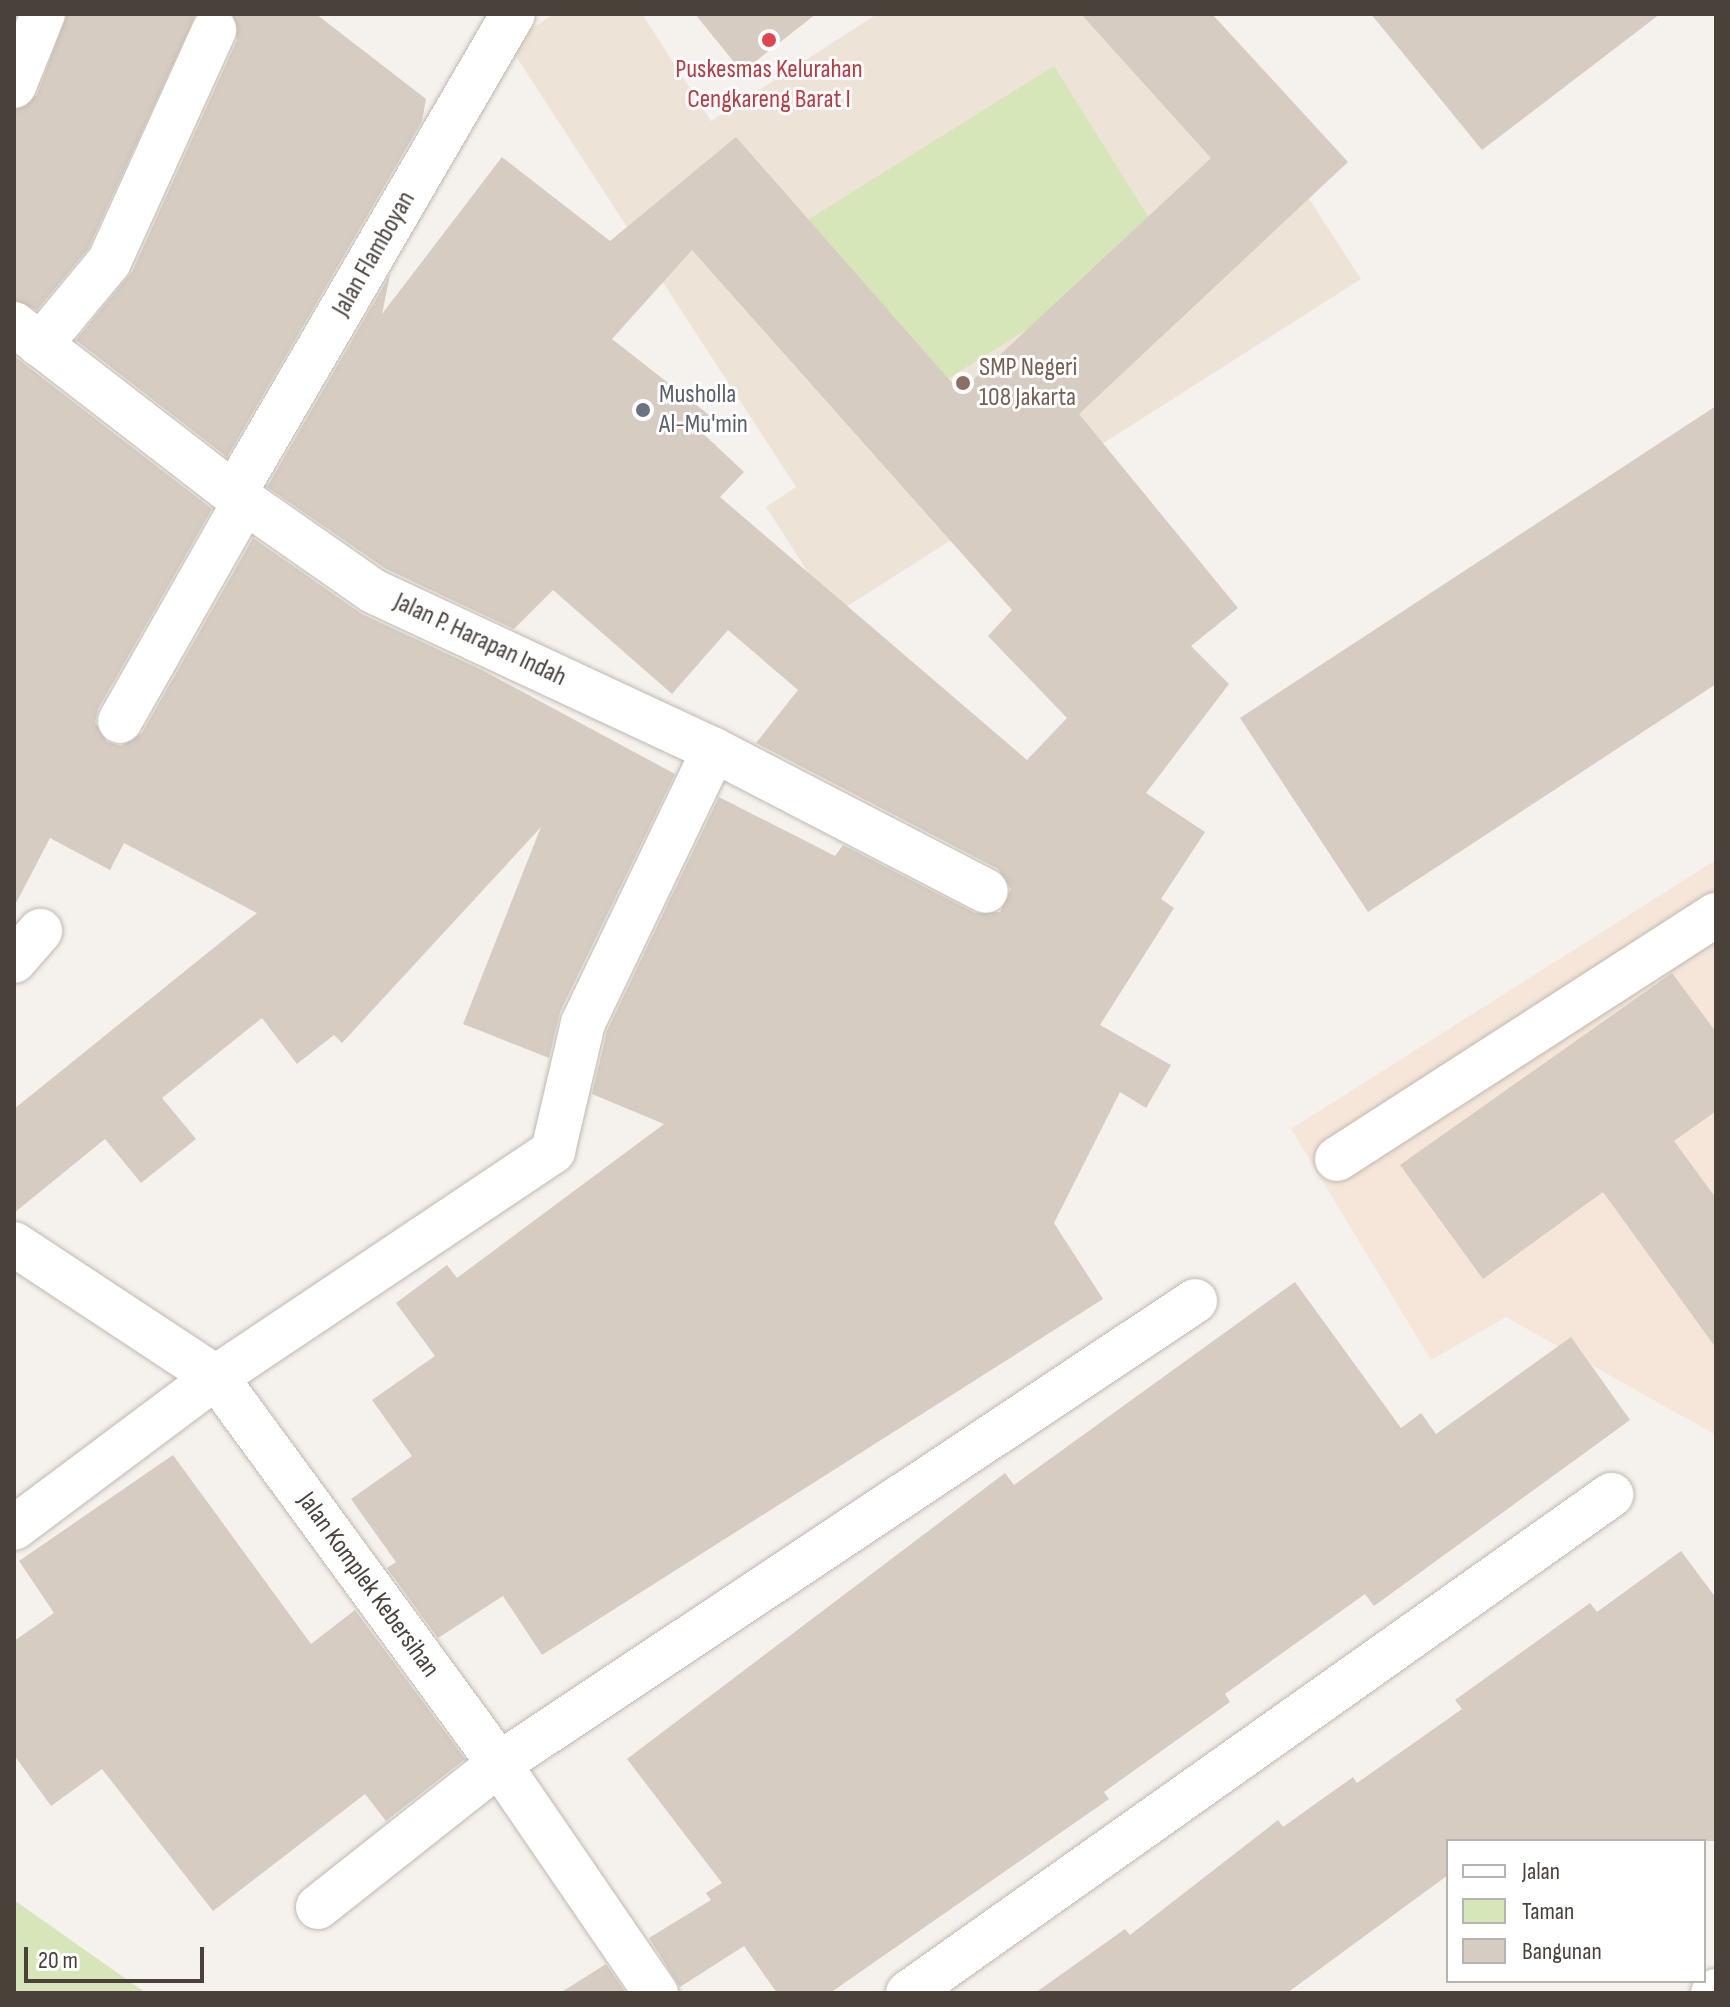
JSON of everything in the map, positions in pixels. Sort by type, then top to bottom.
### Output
[{"type":"street","points":[[14,86],[43,14]]},
{"type":"street","name":"Jalan Flamboyan","points":[[120,721],[240,497],[513,14]]},
{"type":"street","points":[[27,334],[109,262],[214,30]]},
{"type":"street","name":"Jalan P. Harapan Indah","points":[[27,334],[240,497],[373,591],[714,750],[986,891]]},
{"type":"street","points":[[14,1528],[216,1377],[553,1151],[583,1023],[714,750]]},
{"type":"street","points":[[1337,1159],[1716,915]]},
{"type":"street","name":"Jalan Komplek Kebersihan","points":[[14,1244],[216,1377],[499,1764],[656,1993]]},
{"type":"street","points":[[318,1907],[499,1764],[1195,1301]]},
{"type":"street","points":[[908,1993],[1611,1495]]},
{"type":"shaded area","name":"SMP Negeri 108 Jakarta","points":[[554,14],[642,14],[711,121],[877,14],[1189,14],[1361,279],[835,614],[766,507],[796,487],[508,44]]},
{"type":"shaded area","points":[[1716,860],[1716,1435],[1506,1317],[1431,1360],[1291,1129]]},
{"type":"green space","points":[[1054,66],[1165,243],[910,402],[800,225]]},
{"type":"green space","points":[[14,1900],[146,1993],[14,1993]]},
{"type":"building","points":[[67,14],[196,14],[88,249],[37,310],[14,300],[14,110],[37,95]]},
{"type":"building","points":[[233,14],[316,14],[426,99],[422,121],[227,457],[76,340],[132,272],[237,40]]},
{"type":"building","points":[[695,14],[816,14],[742,72]]},
{"type":"building","points":[[1081,14],[1212,14],[1348,162],[1079,414],[1238,608],[1191,646],[1229,684],[1146,793],[1205,832],[1161,899],[1174,908],[1100,1025],[1171,1065],[1146,1108],[1120,1092],[1054,1223],[1103,1299],[542,1655],[503,1596],[438,1638],[387,1568],[396,1562],[351,1499],[412,1456],[372,1400],[435,1356],[396,1303],[447,1265],[457,1278],[664,1124],[592,1094],[607,1031],[719,797],[835,856],[843,845],[975,913],[1000,912],[1011,889],[998,869],[756,743],[798,690],[728,630],[672,694],[553,590],[514,629],[386,569],[267,487],[390,275],[382,314],[502,157],[610,241],[736,137],[960,392],[1211,158]],"holes":[[[692,250],[1012,610],[988,636],[1067,718],[1027,760],[720,497],[744,472],[696,427],[709,415],[612,339]]]},
{"type":"building","points":[[1371,14],[1660,14],[1482,150]]},
{"type":"building","points":[[14,356],[212,509],[98,709],[95,722],[107,742],[121,746],[142,733],[253,538],[362,614],[480,669],[675,774],[560,1012],[549,1058],[463,1024],[541,827],[342,1043],[334,1035],[297,1064],[262,1018],[162,1098],[196,1139],[141,1183],[105,1139],[14,1213],[14,1109],[257,913],[124,843],[110,870],[50,838],[14,907]]},
{"type":"building","points":[[1716,406],[1716,684],[1368,912],[1240,718]]},
{"type":"building","points":[[1672,973],[1716,1032],[1716,1111],[1674,1141],[1716,1198],[1716,1348],[1603,1192],[1483,1279],[1400,1165]]},
{"type":"building","points":[[1295,1282],[1401,1428],[1421,1413],[1436,1434],[1571,1337],[1630,1420],[1374,1606],[1365,1594],[1225,1694],[1230,1702],[1104,1792],[1109,1799],[830,1993],[777,1993],[744,1946],[680,1987],[649,1938],[711,1900],[706,1893],[722,1883],[627,1759],[1005,1473],[1014,1485]]},
{"type":"building","points":[[173,1455],[311,1644],[355,1610],[465,1759],[386,1821],[365,1794],[213,1911],[102,1769],[51,1806],[14,1755],[14,1641],[54,1613],[19,1561]]},
{"type":"building","points":[[1681,1551],[1716,1598],[1716,1841],[1446,1839],[1446,1876],[1287,1993],[1035,1993],[1125,1929],[1130,1935],[1278,1820],[1283,1827],[1353,1777],[1357,1783],[1462,1709],[1455,1700],[1590,1603],[1597,1612]]},
{"type":"building","points":[[606,1964],[626,1993],[560,1993]]},
{"type":"place","name":"Puskesmas Kelurahan Cengkareng Barat I","points":[[769,40]]},
{"type":"place","name":"SMP Negeri 108 Jakarta","points":[[963,383]]},
{"type":"place","name":"Musholla Al-Mu'min","points":[[643,410]]}]
